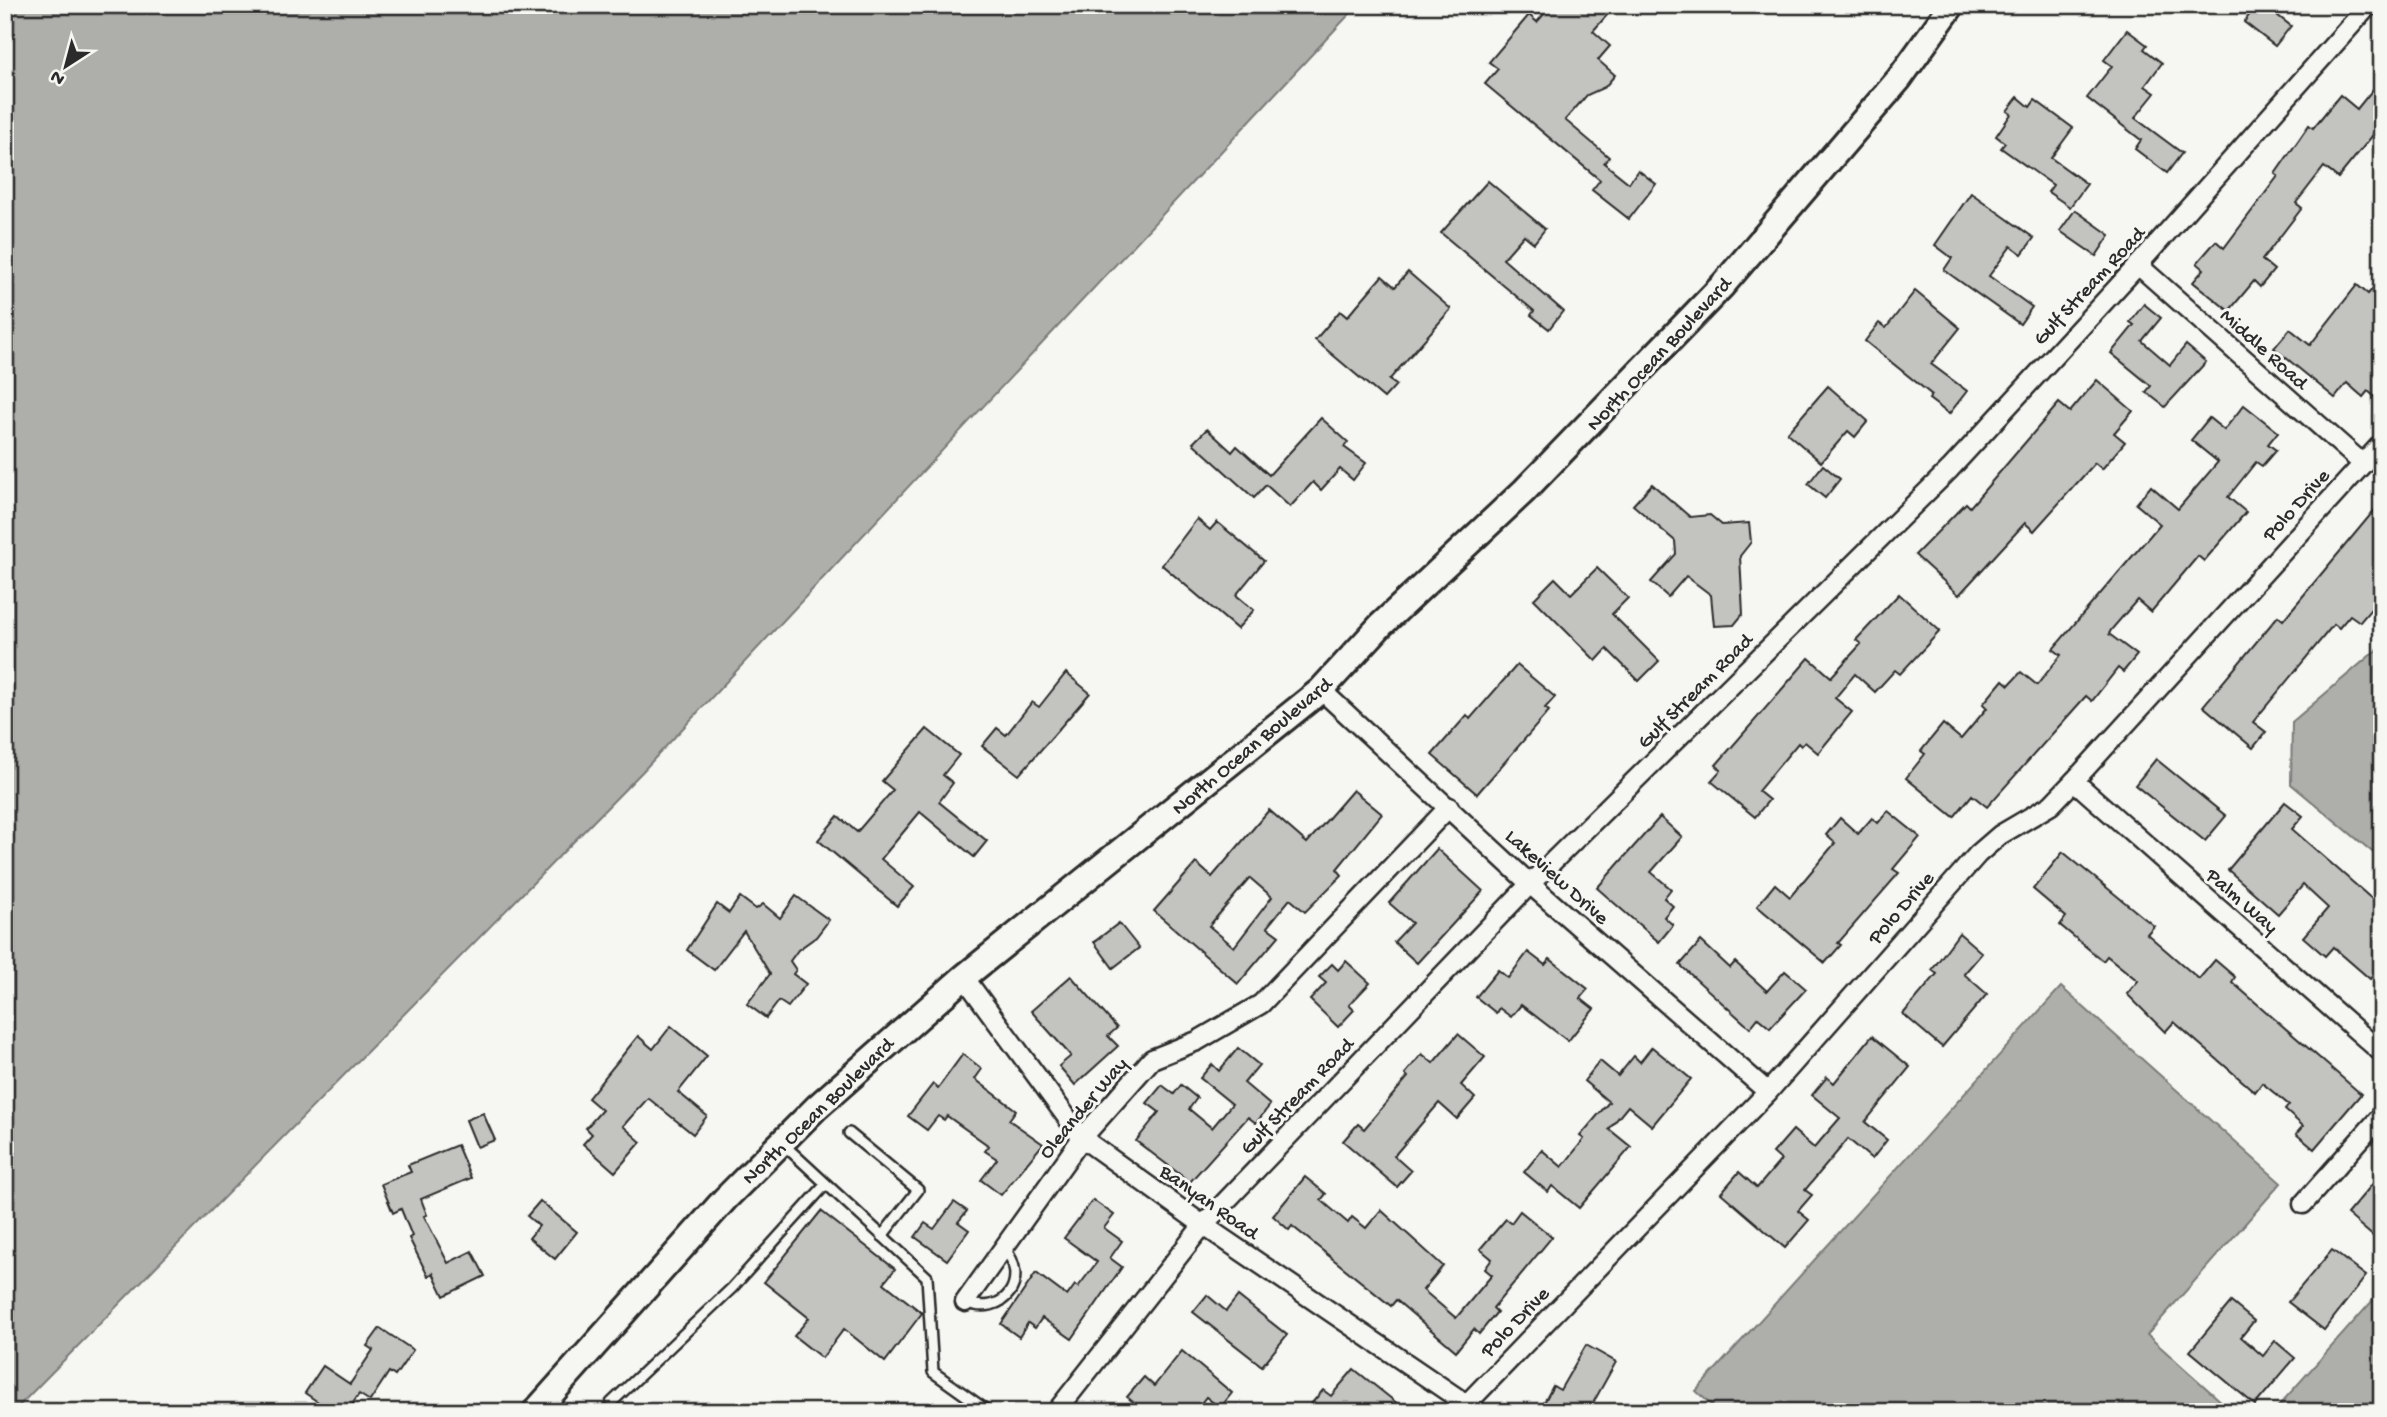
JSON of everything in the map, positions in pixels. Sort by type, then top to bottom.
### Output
[{"type":"main road","name":"North Ocean Boulevard","points":[[535,1412],[725,1199],[834,1092],[964,976],[1321,690],[1381,625],[1550,466],[1722,286],[1899,79],[1952,5]]},
{"type":"street","name":"Gulf Stream Road","points":[[1056,1412],[1203,1225],[1530,884],[1950,469],[2138,265],[2369,5]]},
{"type":"street","name":"Middle Road","points":[[2138,265],[2363,464]]},
{"type":"street","name":"Polo Drive","points":[[1468,1409],[1768,1092],[1978,854],[2000,835],[2051,805],[2074,782],[2382,443]]},
{"type":"street","name":"Lakeview Drive","points":[[1321,690],[1530,884],[1768,1092]]},
{"type":"street","name":"Palm Way","points":[[2074,782],[2382,1053]]},
{"type":"street","name":"Oleander Way","points":[[965,1302],[1082,1138],[1152,1059],[1197,1041],[1261,1004],[1449,807]]},
{"type":"street","name":"Banyan Road","points":[[964,976],[1082,1138],[1468,1409]]},
{"type":"street","points":[[2303,1204],[2382,1115]]},
{"type":"lane","points":[[849,1133],[918,1190],[883,1236]]},
{"type":"lane","points":[[782,1143],[927,1277],[933,1372],[989,1412]]},
{"type":"lane","points":[[611,1404],[732,1288],[826,1184]]},
{"type":"lane","points":[[965,1302],[987,1306],[1006,1297],[1016,1277],[1015,1266],[1004,1248]]},
{"type":"shaded area","points":[[5,5],[1358,5],[642,772],[13,1412],[5,1412]]},
{"type":"shaded area","points":[[2380,647],[2382,860],[2291,784],[2292,722]]},
{"type":"shaded area","points":[[2061,987],[2281,1183],[2147,1335],[2233,1412],[1719,1412],[1696,1391]]},
{"type":"shaded area","points":[[2382,1290],[2382,1412],[2273,1412]]},
{"type":"building","points":[[1552,5],[1616,5],[1593,31],[1610,46],[1598,60],[1615,75],[1605,87],[1587,95],[1565,120],[1609,157],[1604,163],[1629,183],[1638,170],[1656,184],[1629,219],[1592,190],[1600,180],[1485,84],[1498,69],[1489,62],[1529,15],[1537,22]]},
{"type":"building","points":[[2257,5],[2264,5],[2291,26],[2275,46],[2244,22]]},
{"type":"building","points":[[2127,30],[2147,45],[2144,49],[2162,63],[2145,86],[2155,93],[2135,118],[2182,153],[2167,173],[2135,149],[2141,140],[2087,98],[2112,66],[2104,60]]},
{"type":"building","points":[[2382,78],[2382,124],[2338,178],[2324,167],[2296,203],[2302,208],[2262,260],[2274,270],[2260,287],[2254,281],[2229,311],[2193,282],[2204,269],[2197,263],[2216,241],[2224,248],[2278,176],[2275,174],[2309,125],[2313,128],[2340,95],[2357,109]]},
{"type":"building","points":[[2018,97],[2030,107],[2035,100],[2073,128],[2051,158],[2087,184],[2070,207],[2048,192],[2053,185],[2001,148],[2005,143],[1996,136],[2011,114],[2007,111]]},
{"type":"building","points":[[1488,181],[1545,229],[1534,243],[1524,235],[1503,259],[1563,311],[1549,329],[1531,315],[1534,311],[1441,233]]},
{"type":"building","points":[[1971,193],[2034,238],[2022,254],[2011,246],[1989,276],[2032,307],[2020,324],[1944,270],[1952,258],[1935,245]]},
{"type":"building","points":[[2075,210],[2110,235],[2096,256],[2060,231]]},
{"type":"building","points":[[1408,272],[1451,309],[1389,380],[1396,385],[1384,398],[1315,340],[1340,311],[1347,317],[1382,276],[1395,287]]},
{"type":"building","points":[[2382,278],[2382,403],[2368,391],[2363,397],[2347,383],[2335,398],[2274,348],[2290,329],[2310,345],[2357,285],[2368,294]]},
{"type":"building","points":[[1915,291],[1960,328],[1931,364],[1967,391],[1949,414],[1929,399],[1932,395],[1865,341],[1879,323],[1886,328]]},
{"type":"building","points":[[2144,304],[2161,318],[2142,341],[2170,365],[2186,345],[2206,362],[2165,407],[2146,392],[2151,386],[2111,353],[2134,325],[2130,322]]},
{"type":"building","points":[[2097,380],[2133,411],[2114,433],[2125,442],[2102,469],[2095,463],[2034,531],[2025,523],[1959,595],[1915,555],[1966,503],[1970,507],[2059,403],[2070,412]]},
{"type":"building","points":[[1828,386],[1868,421],[1855,437],[1848,431],[1821,462],[1787,433]]},
{"type":"building","points":[[2244,405],[2278,432],[2268,444],[2276,450],[2262,466],[2256,462],[2228,497],[2246,512],[2204,561],[2198,556],[2151,612],[2137,600],[2111,630],[2109,634],[2137,655],[2123,672],[2118,668],[2092,701],[2086,696],[1987,807],[1972,795],[1954,817],[1906,778],[1925,754],[1921,751],[1943,724],[1961,739],[1987,708],[1983,704],[2003,680],[2009,685],[2021,672],[2037,685],[2061,655],[2053,649],[2160,524],[2136,504],[2151,486],[2178,509],[2218,462],[2191,440],[2209,418],[2224,430]]},
{"type":"building","points":[[1321,418],[1348,442],[1344,447],[1366,463],[1353,480],[1340,469],[1321,490],[1313,482],[1290,507],[1266,485],[1254,498],[1193,443],[1207,429],[1232,452],[1237,446],[1269,475]]},
{"type":"building","points":[[1823,465],[1840,479],[1825,498],[1808,484]]},
{"type":"building","points":[[1652,484],[1690,517],[1710,515],[1722,525],[1749,523],[1751,542],[1740,556],[1743,614],[1734,625],[1714,626],[1711,595],[1686,576],[1668,597],[1651,582],[1676,554],[1675,541],[1633,505]]},
{"type":"building","points":[[2382,501],[2382,596],[2360,622],[2350,615],[2339,628],[2334,624],[2253,722],[2266,732],[2253,748],[2203,706],[2278,616],[2283,620]]},
{"type":"building","points":[[1197,519],[1210,530],[1217,522],[1264,561],[1236,595],[1254,610],[1237,629],[1162,565]]},
{"type":"building","points":[[1597,568],[1628,598],[1612,614],[1659,661],[1639,681],[1607,649],[1596,661],[1534,599],[1555,578],[1571,594]]},
{"type":"building","points":[[1899,594],[1940,631],[1900,674],[1895,670],[1875,692],[1855,674],[1835,698],[1852,712],[1818,753],[1805,742],[1801,746],[1798,743],[1758,791],[1769,800],[1755,817],[1711,781],[1721,770],[1716,765],[1809,658],[1831,677],[1861,644],[1856,640]]},
{"type":"building","points":[[1517,665],[1555,697],[1545,708],[1549,711],[1477,794],[1432,755],[1467,715],[1470,719]]},
{"type":"building","points":[[1066,673],[1090,693],[1019,775],[982,746],[997,728],[1006,735],[1032,702],[1039,707]]},
{"type":"building","points":[[927,729],[959,755],[943,775],[953,783],[939,802],[987,841],[974,857],[920,812],[881,859],[914,887],[897,906],[818,840],[838,816],[857,832],[893,790],[882,781]]},
{"type":"building","points":[[2156,759],[2226,816],[2205,841],[2135,785]]},
{"type":"building","points":[[1353,790],[1382,814],[1337,869],[1342,875],[1305,912],[1290,899],[1267,927],[1279,936],[1238,984],[1154,911],[1196,863],[1212,877],[1269,810],[1307,843]],"holes":[[[1250,878],[1272,897],[1234,947],[1209,926]]]},
{"type":"building","points":[[2285,802],[2303,816],[2292,829],[2382,908],[2382,965],[2370,979],[2333,947],[2325,956],[2303,937],[2328,908],[2303,885],[2278,914],[2228,870]]},
{"type":"building","points":[[1888,811],[1920,837],[1893,869],[1899,873],[1838,943],[1841,945],[1825,963],[1757,906],[1775,884],[1790,897],[1835,843],[1826,835],[1840,818],[1858,834],[1872,818],[1878,823]]},
{"type":"building","points":[[1660,817],[1682,837],[1651,872],[1671,889],[1664,898],[1673,906],[1664,917],[1673,925],[1659,942],[1597,888]]},
{"type":"building","points":[[1437,849],[1483,891],[1417,963],[1394,942],[1412,923],[1389,903]]},
{"type":"building","points":[[2063,852],[2154,926],[2147,934],[2199,979],[2215,960],[2235,977],[2232,982],[2361,1094],[2314,1149],[2296,1134],[2303,1126],[2285,1110],[2289,1105],[2262,1083],[2255,1092],[2174,1022],[2165,1032],[2127,994],[2138,981],[2107,956],[2103,961],[2060,925],[2066,917],[2033,889]]},
{"type":"building","points":[[796,896],[829,920],[816,937],[798,950],[790,961],[796,970],[793,974],[806,984],[788,1007],[779,1001],[766,1018],[747,1004],[770,974],[744,931],[714,970],[687,950],[717,904],[729,913],[740,897],[756,909],[763,904],[780,918]]},
{"type":"building","points":[[1119,923],[1139,948],[1113,968],[1094,942]]},
{"type":"building","points":[[1959,933],[1982,953],[1964,974],[1987,994],[1942,1047],[1903,1014],[1937,974],[1932,970]]},
{"type":"building","points":[[1701,941],[1730,968],[1735,962],[1767,991],[1785,971],[1806,989],[1770,1028],[1758,1018],[1750,1028],[1680,965]]},
{"type":"building","points":[[1528,952],[1545,965],[1550,959],[1588,989],[1580,998],[1594,1009],[1568,1041],[1521,1005],[1511,1017],[1499,1008],[1496,1013],[1476,997],[1498,970],[1508,978]]},
{"type":"building","points":[[1346,961],[1370,983],[1349,1005],[1354,1010],[1338,1027],[1310,1000],[1326,983],[1319,977],[1332,964],[1338,970]]},
{"type":"building","points":[[1071,976],[1117,1028],[1108,1036],[1118,1046],[1075,1085],[1059,1066],[1071,1056],[1031,1011]]},
{"type":"building","points":[[671,1026],[707,1056],[678,1092],[707,1116],[693,1134],[648,1098],[623,1126],[641,1142],[615,1172],[583,1144],[592,1134],[586,1128],[602,1110],[588,1098],[638,1036],[653,1049]]},
{"type":"building","points":[[1458,1034],[1485,1057],[1461,1085],[1475,1098],[1457,1119],[1439,1103],[1394,1156],[1411,1171],[1397,1187],[1343,1141],[1358,1124],[1364,1129],[1408,1077],[1405,1074],[1422,1054],[1433,1063]]},
{"type":"building","points":[[1872,1036],[1910,1067],[1865,1122],[1887,1140],[1872,1159],[1848,1139],[1805,1190],[1812,1195],[1798,1211],[1809,1220],[1785,1248],[1721,1193],[1739,1172],[1757,1188],[1781,1160],[1773,1153],[1793,1130],[1814,1148],[1840,1118],[1812,1095],[1827,1077],[1834,1083]]},
{"type":"building","points":[[1652,1047],[1691,1079],[1652,1126],[1628,1106],[1609,1129],[1631,1147],[1579,1208],[1552,1186],[1548,1192],[1524,1172],[1542,1150],[1562,1167],[1584,1139],[1580,1136],[1609,1102],[1584,1081],[1600,1061],[1618,1076],[1634,1056],[1640,1062]]},
{"type":"building","points":[[1238,1048],[1259,1065],[1244,1083],[1270,1105],[1256,1123],[1248,1117],[1190,1182],[1136,1141],[1159,1112],[1147,1103],[1162,1085],[1174,1094],[1181,1085],[1197,1098],[1189,1109],[1212,1128],[1232,1104],[1200,1078],[1212,1064],[1219,1071]]},
{"type":"building","points":[[963,1054],[982,1069],[975,1079],[1016,1110],[1009,1120],[1043,1144],[1001,1195],[981,1180],[997,1159],[985,1151],[989,1146],[947,1116],[944,1120],[938,1116],[927,1130],[908,1116],[933,1084],[938,1088]]},
{"type":"building","points":[[483,1113],[495,1140],[477,1147],[466,1120]]},
{"type":"building","points":[[457,1145],[471,1178],[421,1199],[427,1215],[424,1216],[448,1263],[472,1251],[485,1276],[444,1296],[433,1273],[428,1276],[409,1238],[412,1236],[401,1209],[393,1213],[381,1184],[411,1172],[408,1165]]},
{"type":"building","points":[[2382,1173],[2382,1244],[2347,1214]]},
{"type":"building","points":[[1305,1177],[1326,1194],[1321,1200],[1348,1223],[1352,1217],[1366,1228],[1381,1210],[1443,1266],[1423,1290],[1456,1318],[1492,1275],[1485,1269],[1492,1259],[1480,1249],[1506,1219],[1511,1223],[1520,1211],[1552,1237],[1493,1308],[1497,1312],[1479,1334],[1474,1329],[1456,1351],[1396,1300],[1391,1306],[1292,1226],[1289,1230],[1273,1216]]},
{"type":"building","points":[[1093,1200],[1114,1215],[1104,1228],[1122,1241],[1110,1258],[1122,1267],[1072,1339],[1042,1318],[1035,1328],[1028,1323],[1019,1337],[1001,1324],[1036,1273],[1067,1296],[1075,1285],[1078,1287],[1097,1262],[1064,1238]]},
{"type":"building","points":[[540,1201],[577,1232],[555,1259],[529,1238],[539,1226],[527,1216]]},
{"type":"building","points":[[954,1202],[967,1211],[958,1222],[969,1230],[947,1260],[915,1237],[925,1223],[934,1229]]},
{"type":"building","points":[[821,1211],[895,1269],[884,1283],[922,1313],[885,1362],[844,1329],[822,1358],[794,1336],[809,1318],[764,1282]]},
{"type":"building","points":[[2332,1250],[2366,1276],[2324,1330],[2288,1302]]},
{"type":"building","points":[[1207,1295],[1226,1311],[1238,1296],[1287,1335],[1262,1366],[1193,1312]]},
{"type":"building","points":[[2231,1302],[2254,1321],[2241,1337],[2263,1356],[2275,1341],[2295,1358],[2255,1405],[2190,1351]]},
{"type":"building","points":[[380,1328],[413,1350],[395,1376],[389,1372],[370,1401],[359,1394],[347,1412],[311,1412],[318,1402],[305,1393],[323,1366],[350,1384],[373,1350],[367,1346]]},
{"type":"building","points":[[1586,1345],[1616,1362],[1588,1412],[1539,1412],[1553,1386],[1560,1390]]},
{"type":"building","points":[[1182,1351],[1232,1393],[1220,1408],[1206,1397],[1194,1412],[1145,1412],[1127,1397],[1144,1377],[1154,1386]]},
{"type":"building","points":[[1354,1369],[1408,1412],[1319,1412],[1311,1404],[1323,1390],[1331,1396]]}]
